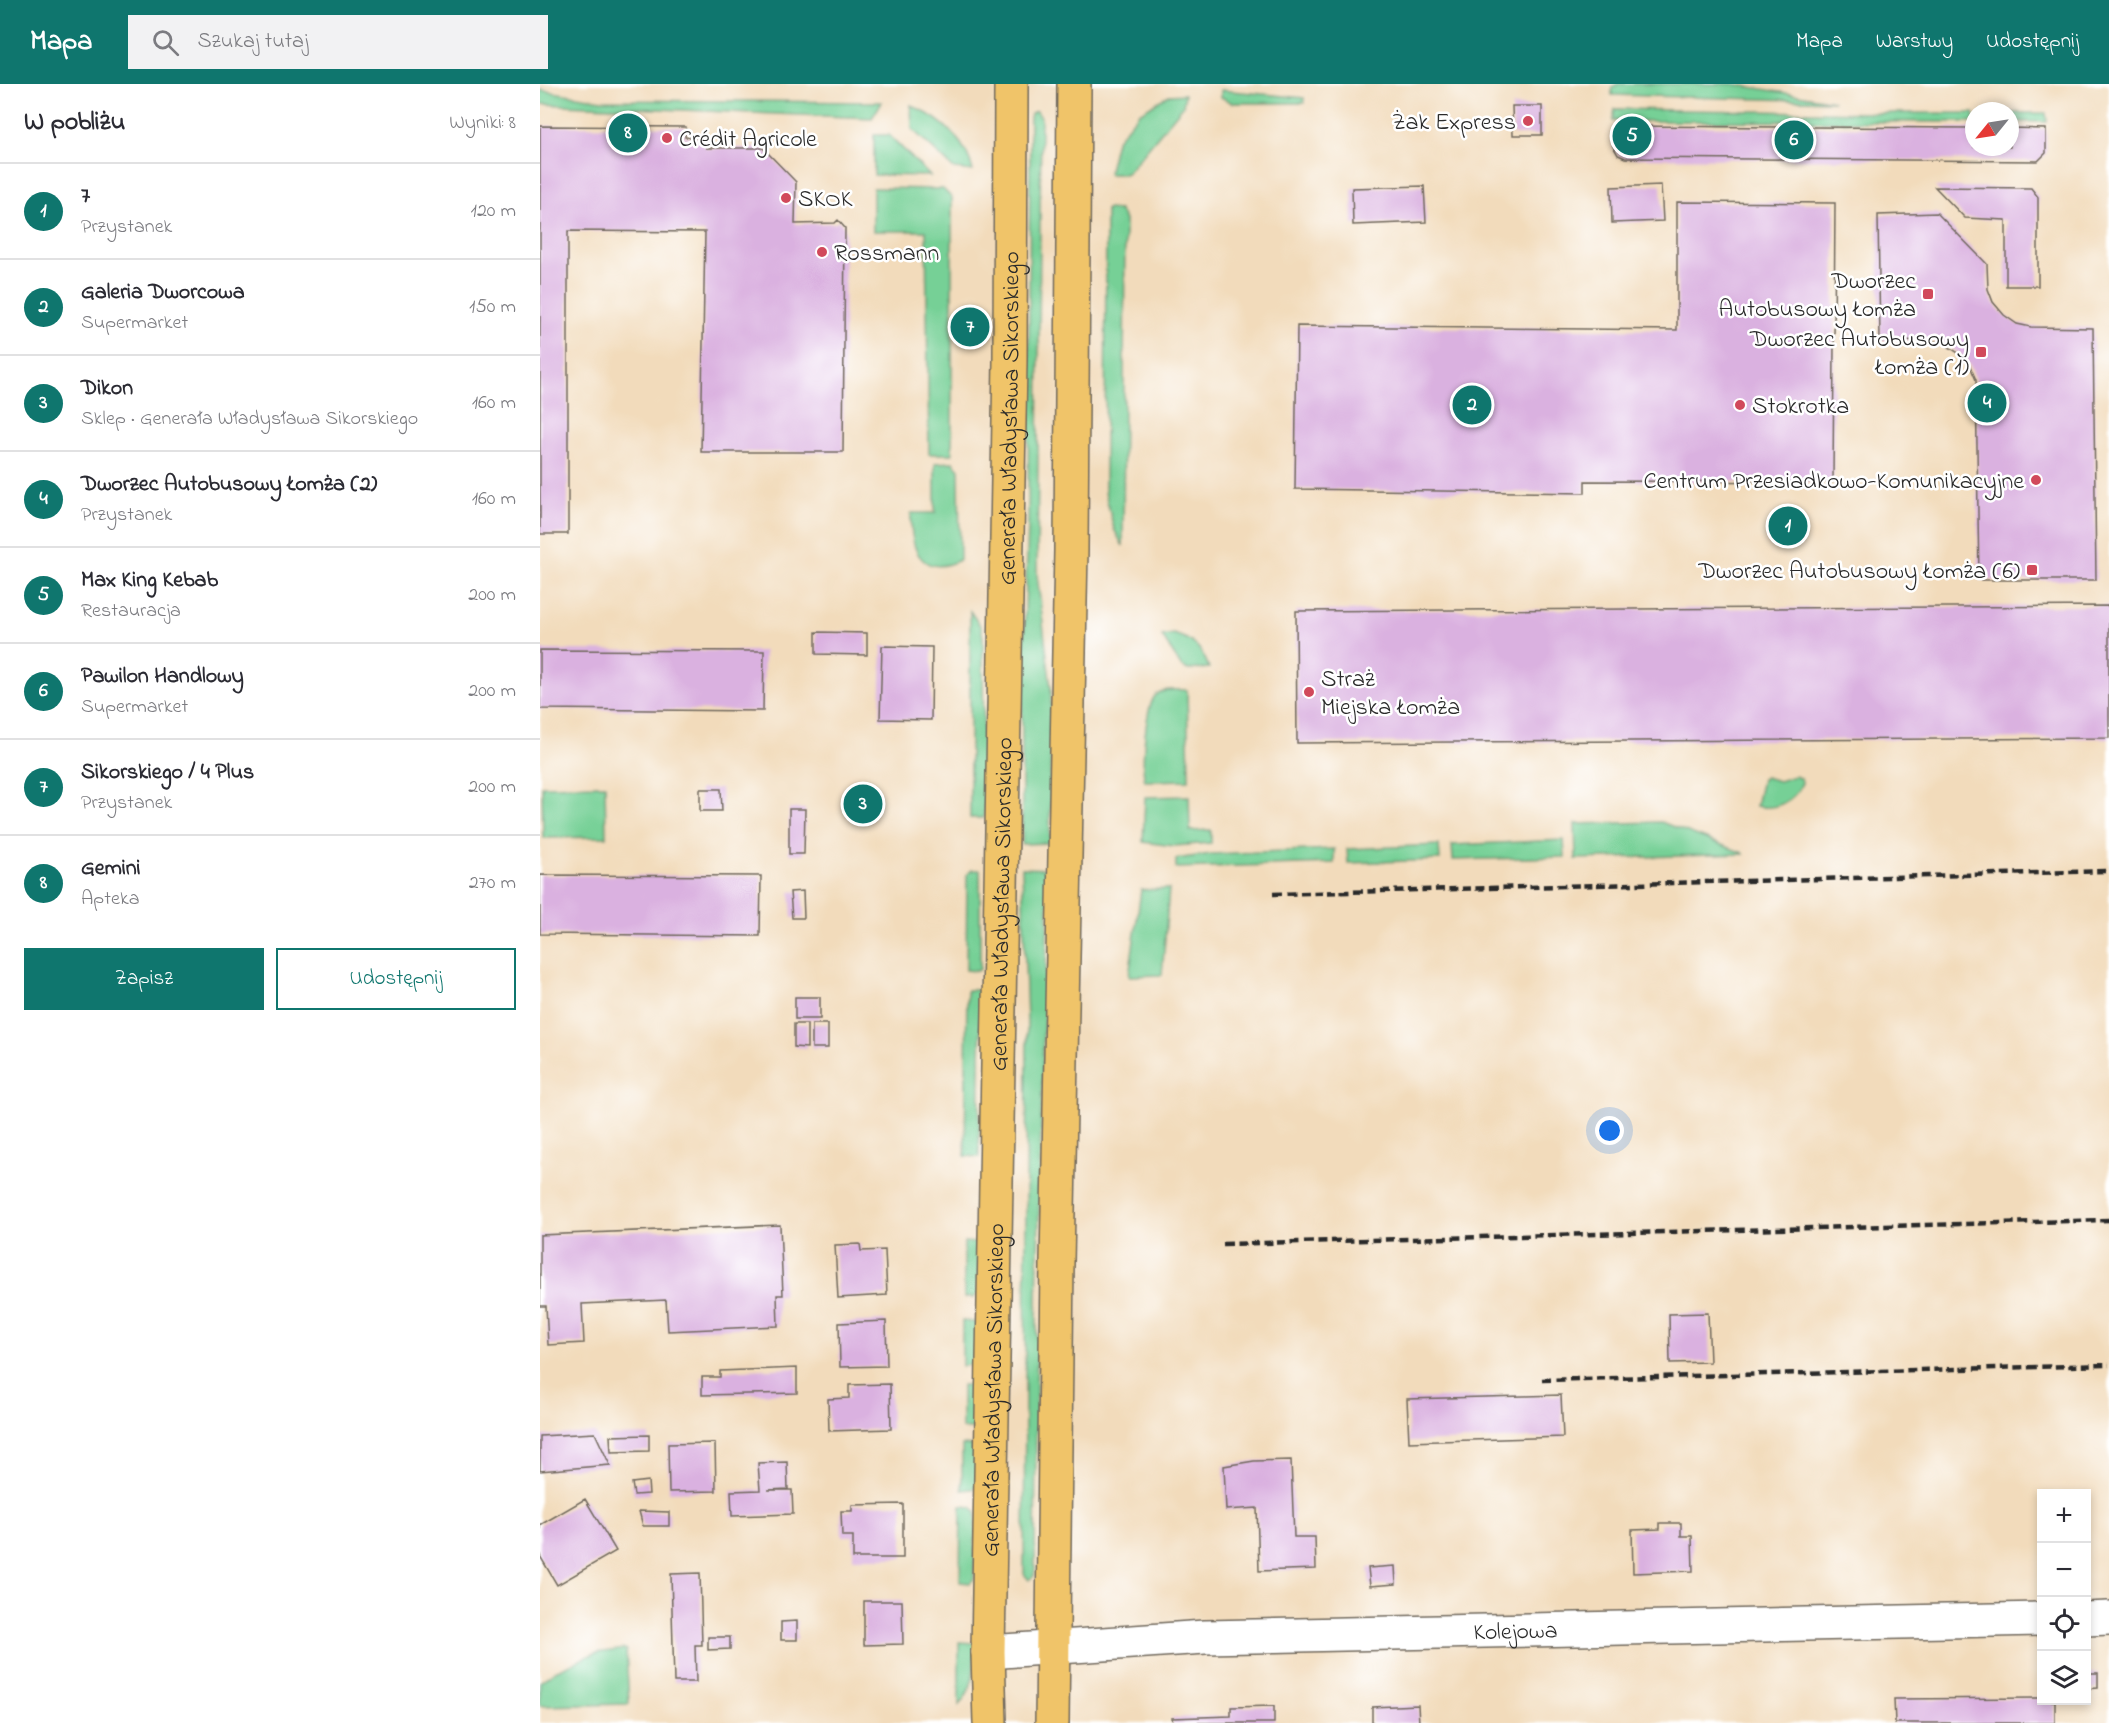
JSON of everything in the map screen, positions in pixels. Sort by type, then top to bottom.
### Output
[{"type":"main road","name":"Generała Władysława Sikorskiego","points":[[990,1723],[988,1652],[1010,361],[1011,84]]},
{"type":"main road","points":[[1052,1723],[1057,1262],[1071,550],[1074,84]]},
{"type":"street","points":[[2091,1618],[2109,1618]]},
{"type":"street","name":"Kolejowa","points":[[988,1652],[1204,1637],[2037,1619]]},
{"type":"green space","points":[[1618,84],[1732,84],[1834,101],[1612,95],[1612,87]]},
{"type":"green space","points":[[540,90],[602,100],[882,102],[872,118],[540,104]]},
{"type":"green space","points":[[1221,90],[1304,98],[1304,103],[1232,103],[1221,97]]},
{"type":"green space","points":[[1185,94],[1183,106],[1128,172],[1108,174],[1116,141],[1139,113],[1169,95]]},
{"type":"green space","points":[[911,105],[932,116],[958,139],[973,171],[954,169],[912,129]]},
{"type":"green space","points":[[1615,109],[1965,113],[1965,122],[1613,121]]},
{"type":"green space","points":[[1036,111],[1041,117],[1037,575],[1051,688],[1050,843],[1022,844],[1022,698],[1028,524],[1030,118],[1031,113]]},
{"type":"green space","points":[[2019,113],[2046,113],[2047,122],[2019,122]]},
{"type":"green space","points":[[874,135],[889,135],[930,176],[874,175]]},
{"type":"green space","points":[[873,188],[943,189],[952,198],[952,454],[929,454],[926,231],[873,231]]},
{"type":"green space","points":[[1106,209],[1119,210],[1125,220],[1123,546],[1114,529],[1105,492]]},
{"type":"green space","points":[[953,462],[959,469],[960,560],[946,565],[935,565],[926,562],[915,548],[911,513],[935,513],[935,463]]},
{"type":"green space","points":[[970,611],[981,627],[983,637],[984,818],[970,818]]},
{"type":"green space","points":[[1173,634],[1196,645],[1209,668],[1188,670],[1181,666],[1162,636]]},
{"type":"green space","points":[[1187,690],[1189,780],[1145,781],[1143,763],[1145,737],[1152,701],[1162,691]]},
{"type":"green space","points":[[1795,776],[1801,779],[1802,783],[1789,800],[1777,806],[1756,806],[1762,779],[1765,777],[1779,781]]},
{"type":"green space","points":[[605,785],[606,837],[543,838],[542,786]]},
{"type":"green space","points":[[1189,796],[1190,831],[1211,830],[1211,843],[1174,846],[1143,842],[1145,797]]},
{"type":"green space","points":[[1661,822],[1744,854],[1576,859],[1575,824]]},
{"type":"green space","points":[[1564,840],[1565,857],[1453,860],[1452,845]]},
{"type":"green space","points":[[1439,845],[1440,860],[1348,863],[1347,849]]},
{"type":"green space","points":[[1334,849],[1334,863],[1176,868],[1176,859],[1211,854]]},
{"type":"green space","points":[[1022,868],[1050,869],[1043,1041],[1037,1300],[1035,1569],[1034,1576],[1029,1580],[1024,1574],[1027,1022]]},
{"type":"green space","points":[[972,870],[980,870],[980,969],[977,971],[966,970],[967,874]]},
{"type":"green space","points":[[1169,889],[1162,975],[1129,976],[1141,890]]},
{"type":"green space","points":[[967,990],[977,990],[981,994],[979,1157],[965,1156]]},
{"type":"green space","points":[[964,1242],[977,1243],[980,1247],[979,1294],[974,1297],[964,1297]]},
{"type":"green space","points":[[962,1321],[975,1322],[978,1325],[977,1362],[972,1365],[962,1366]]},
{"type":"green space","points":[[962,1385],[975,1385],[978,1389],[977,1426],[973,1429],[962,1429]]},
{"type":"green space","points":[[962,1445],[974,1446],[978,1449],[977,1487],[972,1489],[962,1490]]},
{"type":"green space","points":[[961,1506],[972,1507],[976,1512],[974,1579],[970,1583],[960,1582]]},
{"type":"green space","points":[[959,1642],[975,1643],[971,1684],[959,1705]]},
{"type":"green space","points":[[626,1649],[629,1704],[540,1706],[540,1682],[555,1671],[595,1653]]},
{"type":"building","name":"Żak Express","points":[[1512,106],[1542,106],[1542,135],[1513,135]]},
{"type":"building","points":[[540,126],[686,127],[685,137],[706,138],[706,148],[763,148],[796,182],[795,224],[835,223],[838,220],[845,228],[843,452],[701,452],[705,232],[568,231],[568,534],[540,534]]},
{"type":"building","points":[[1614,126],[1965,128],[1965,156],[2019,156],[2019,128],[2046,129],[2046,153],[2038,161],[1625,158],[1618,155],[1613,146]]},
{"type":"building","points":[[1661,185],[1663,221],[1612,223],[1611,187]]},
{"type":"building","points":[[1424,186],[1426,222],[1353,225],[1352,188]]},
{"type":"building","points":[[1935,187],[2031,188],[2038,197],[2038,286],[2006,286],[2006,220],[1965,218]]},
{"type":"building","points":[[1677,202],[1835,203],[1833,482],[1585,481],[1585,493],[1295,489],[1297,326],[1677,330]]},
{"type":"building","name":"Centrum Przesiadkowo-Komunikacyjne","points":[[1937,213],[1987,264],[1988,289],[1993,302],[2004,315],[2017,324],[2031,327],[2093,328],[2096,580],[1979,580],[1976,380],[1970,366],[1960,354],[1943,343],[1928,340],[1880,341],[1878,215]]},
{"type":"building","points":[[2109,606],[2109,738],[1297,743],[1296,611]]},
{"type":"building","points":[[816,632],[867,633],[867,655],[816,654]]},
{"type":"building","points":[[882,646],[932,647],[931,720],[880,719]]},
{"type":"building","points":[[540,650],[764,651],[763,711],[540,709]]},
{"type":"building","points":[[700,789],[721,789],[722,811],[700,811]]},
{"type":"building","points":[[789,809],[805,809],[804,854],[789,854]]},
{"type":"building","points":[[540,875],[761,876],[760,936],[540,934]]},
{"type":"building","points":[[803,891],[804,918],[792,918],[790,892]]},
{"type":"building","points":[[795,997],[820,997],[820,1019],[795,1019]]},
{"type":"building","points":[[794,1024],[807,1024],[807,1048],[794,1047]]},
{"type":"building","points":[[812,1024],[828,1024],[828,1048],[812,1048]]},
{"type":"building","points":[[780,1225],[783,1295],[777,1295],[778,1326],[668,1331],[666,1300],[582,1304],[584,1343],[548,1345],[546,1306],[540,1306],[540,1235]]},
{"type":"building","points":[[860,1244],[861,1251],[885,1250],[887,1295],[838,1298],[835,1245]]},
{"type":"building","points":[[1708,1313],[1710,1362],[1670,1363],[1669,1314]]},
{"type":"building","points":[[886,1321],[887,1366],[840,1367],[839,1323]]},
{"type":"building","points":[[797,1368],[797,1393],[702,1395],[702,1377],[720,1377],[720,1371]]},
{"type":"building","points":[[890,1384],[891,1429],[829,1431],[828,1399],[849,1398],[849,1385]]},
{"type":"building","points":[[1561,1395],[1563,1437],[1409,1442],[1407,1399]]},
{"type":"building","points":[[595,1433],[610,1465],[540,1471],[540,1436]]},
{"type":"building","points":[[649,1435],[649,1451],[611,1452],[610,1436]]},
{"type":"building","points":[[715,1443],[716,1491],[669,1492],[668,1444]]},
{"type":"building","points":[[1291,1460],[1294,1537],[1315,1537],[1316,1569],[1259,1571],[1257,1508],[1226,1510],[1224,1466],[1254,1461]]},
{"type":"building","points":[[787,1462],[788,1489],[768,1490],[792,1490],[793,1514],[732,1516],[731,1491],[760,1490],[758,1463]]},
{"type":"building","points":[[648,1481],[649,1494],[634,1495],[632,1483]]},
{"type":"building","points":[[585,1499],[616,1551],[557,1585],[540,1556],[540,1525]]},
{"type":"building","points":[[903,1504],[903,1558],[853,1558],[853,1536],[842,1536],[841,1511],[852,1511],[852,1505]]},
{"type":"building","points":[[639,1511],[669,1512],[669,1526],[643,1526]]},
{"type":"building","points":[[1660,1523],[1681,1523],[1681,1536],[1692,1536],[1693,1571],[1633,1573],[1632,1530],[1660,1529]]},
{"type":"building","points":[[1395,1566],[1396,1584],[1370,1586],[1368,1568]]},
{"type":"building","points":[[700,1573],[702,1645],[695,1645],[696,1682],[674,1682],[671,1574]]},
{"type":"building","points":[[864,1601],[902,1601],[903,1644],[864,1645]]},
{"type":"building","points":[[797,1621],[797,1640],[781,1640],[781,1622]]},
{"type":"building","points":[[708,1637],[730,1637],[730,1649],[708,1650]]},
{"type":"building","points":[[2091,1673],[2098,1673],[2098,1688],[2091,1689]]},
{"type":"building","points":[[2037,1698],[2037,1705],[2055,1705],[2055,1723],[1895,1723],[1894,1699]]},
{"type":"building","points":[[1418,1705],[1419,1723],[1372,1723],[1372,1707]]},
{"type":"building","points":[[1274,1706],[1274,1723],[1173,1723],[1172,1718],[1231,1716],[1231,1707]]},
{"type":"railway","points":[[1273,894],[2109,871]]},
{"type":"railway","points":[[1223,1244],[2109,1220]]},
{"type":"railway","points":[[1542,1380],[2109,1365]]},
{"type":"place","name":"Żak Express","points":[[1528,121]]},
{"type":"place","name":"Gemini","points":[[628,133]]},
{"type":"place","name":"Max King Kebab","points":[[1632,136]]},
{"type":"place","name":"Crédit Agricole","points":[[667,138]]},
{"type":"place","name":"Pawilon Handlowy","points":[[1794,140]]},
{"type":"place","name":"SKOK","points":[[786,198]]},
{"type":"place","name":"Rossmann","points":[[822,252]]},
{"type":"place","name":"Dworzec Autobusowy Łomża","points":[[1928,294]]},
{"type":"place","name":"Sikorskiego / 4 Plus","points":[[970,327]]},
{"type":"place","name":"Dworzec Autobusowy Łomża (1)","points":[[1981,352]]},
{"type":"place","name":"Dworzec Autobusowy Łomża (2)","points":[[1987,403]]},
{"type":"place","name":"Galeria Dworcowa","points":[[1472,405]]},
{"type":"place","name":"Stokrotka","points":[[1740,405]]},
{"type":"place","name":"Centrum Przesiadkowo-Komunikacyjne","points":[[2036,480]]},
{"type":"place","name":"7","points":[[1788,526]]},
{"type":"place","name":"Dworzec Autobusowy Łomża (6)","points":[[2032,570]]},
{"type":"place","name":"Straż Miejska Łomża","points":[[1309,692]]},
{"type":"place","name":"Dikon","points":[[863,804]]}]
